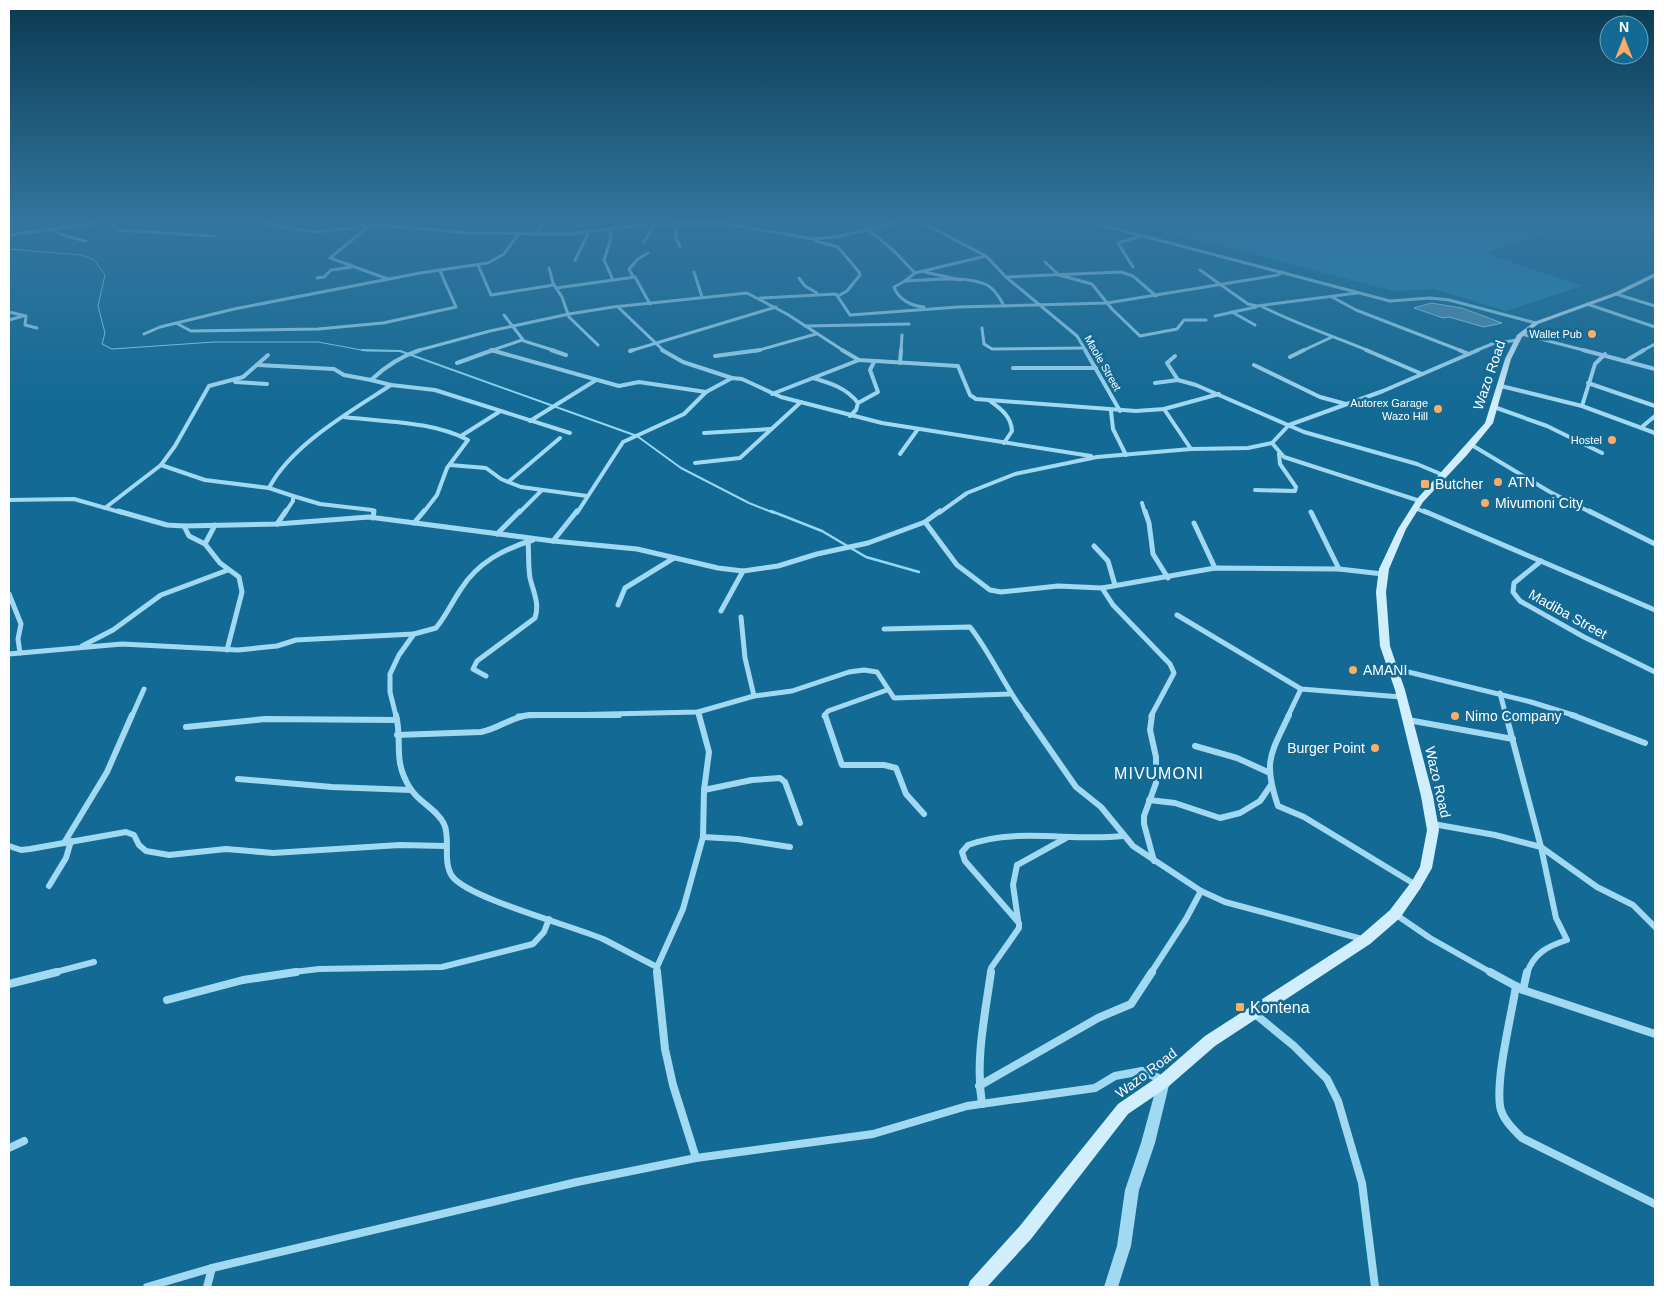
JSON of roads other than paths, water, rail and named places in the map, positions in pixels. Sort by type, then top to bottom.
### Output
[{"type":"main road","name":"Wazo Road","points":[[976,1287],[1025,1233],[1123,1109],[1164,1081],[1210,1041],[1365,940],[1394,914],[1416,885],[1426,868],[1433,830],[1427,796],[1402,698],[1385,646],[1381,592],[1383,574],[1394,545],[1417,505],[1464,454],[1470,444],[1489,423],[1508,359],[1519,337],[1536,323],[1616,294],[1639,283]]},
{"type":"street","points":[[144,334],[176,323],[371,283]]},
{"type":"street","points":[[176,323],[187,331],[221,332],[318,329],[403,320],[456,307],[446,283]]},
{"type":"street","points":[[486,283],[491,294],[584,283]]},
{"type":"street","points":[[554,283],[569,314],[582,332],[598,345]]},
{"type":"street","points":[[638,283],[650,304]]},
{"type":"street","points":[[698,283],[702,298]]},
{"type":"street","points":[[803,283],[818,294]]},
{"type":"street","points":[[838,296],[853,283]]},
{"type":"street","points":[[900,283],[894,287],[897,296],[906,299],[912,306],[937,309]]},
{"type":"street","points":[[976,283],[987,285],[998,296],[1004,306]]},
{"type":"street","name":"Maole Street","points":[[1014,283],[1077,336],[1120,411]]},
{"type":"street","points":[[1090,283],[1140,336],[1177,329],[1184,320],[1206,320]]},
{"type":"street","points":[[1141,283],[1156,296]]},
{"type":"street","points":[[1219,283],[1248,304],[1259,306],[1292,322],[1306,325],[1422,374]]},
{"type":"street","points":[[760,298],[832,293],[838,296],[849,315],[1038,304],[1107,303],[1235,283]]},
{"type":"street","points":[[1327,283],[1397,302],[1428,298],[1440,299],[1499,312],[1536,323]]},
{"type":"street","points":[[1215,316],[1259,306],[1360,292]]},
{"type":"street","points":[[371,380],[386,366],[410,353],[463,337],[514,325],[618,307],[746,293],[776,307],[859,360],[957,365],[970,395],[976,400],[1120,411],[1164,409],[1219,394]]},
{"type":"street","points":[[1616,294],[1655,306]]},
{"type":"street","points":[[1332,297],[1356,310],[1469,354]]},
{"type":"street","points":[[1587,304],[1655,327]]},
{"type":"street","points":[[618,307],[654,344],[676,358],[716,370],[732,378],[742,379],[772,394],[850,416],[918,429],[1097,457]]},
{"type":"street","points":[[630,351],[776,307]]},
{"type":"street","points":[[9,312],[28,317],[25,325],[37,328]]},
{"type":"street","points":[[1232,312],[1255,325]]},
{"type":"street","points":[[9,320],[24,315]]},
{"type":"street","points":[[504,316],[514,325],[522,340],[541,349],[556,350],[566,355]]},
{"type":"street","points":[[805,326],[909,324]]},
{"type":"street","points":[[982,328],[984,344],[992,349],[1084,348]]},
{"type":"street","points":[[715,356],[750,353],[816,334]]},
{"type":"street","points":[[900,363],[902,335]]},
{"type":"street","points":[[1290,357],[1332,337]]},
{"type":"street","points":[[9,500],[74,499],[167,525],[184,526],[277,524],[373,518],[553,542],[637,549],[718,568],[743,570],[778,566],[817,554],[868,543],[904,531],[925,522],[967,493],[1015,474],[1097,457],[1191,449],[1248,448],[1272,443],[1289,426],[1422,374],[1492,344],[1519,337],[1604,354],[1655,369]]},
{"type":"street","points":[[457,363],[522,340]]},
{"type":"street","points":[[1627,360],[1655,344]]},
{"type":"street","points":[[491,350],[619,386],[639,382],[706,392]]},
{"type":"street","points":[[1582,406],[1595,364],[1604,354]]},
{"type":"street","points":[[105,508],[160,464],[175,446],[209,386],[245,376],[268,355]]},
{"type":"street","points":[[1175,356],[1167,363],[1178,380]]},
{"type":"street","points":[[772,394],[859,360]]},
{"type":"street","points":[[850,416],[856,410],[858,404],[878,392],[870,370],[874,362]]},
{"type":"street","points":[[257,365],[334,369],[344,375],[391,385],[434,390],[500,412],[570,432]]},
{"type":"street","points":[[1254,365],[1312,393],[1346,404]]},
{"type":"street","points":[[1013,368],[1096,368]]},
{"type":"street","points":[[553,542],[575,516],[624,442],[684,414],[701,400],[706,392],[732,378]]},
{"type":"street","points":[[813,378],[849,393],[858,404]]},
{"type":"street","points":[[530,421],[596,380]]},
{"type":"street","points":[[1155,383],[1178,380],[1219,394],[1289,426],[1333,441],[1418,464],[1443,475]]},
{"type":"street","points":[[229,382],[267,384]]},
{"type":"street","points":[[1588,383],[1655,406]]},
{"type":"street","points":[[269,488],[279,471],[316,436],[391,385]]},
{"type":"street","points":[[1501,386],[1582,406],[1655,432]]},
{"type":"street","points":[[990,400],[1003,409],[1010,419],[1012,431],[1004,443]]},
{"type":"street","points":[[695,463],[740,458],[770,428],[801,402]]},
{"type":"street","points":[[1494,407],[1547,426],[1602,453]]},
{"type":"street","points":[[1164,409],[1191,449]]},
{"type":"street","points":[[1111,411],[1114,429],[1126,455]]},
{"type":"street","points":[[461,436],[500,412]]},
{"type":"street","points":[[1642,426],[1655,416]]},
{"type":"street","points":[[344,417],[416,426],[461,436],[468,440],[444,473],[436,495],[414,523]]},
{"type":"street","points":[[704,433],[770,428]]},
{"type":"street","points":[[900,454],[918,429]]},
{"type":"street","points":[[508,482],[560,438]]},
{"type":"street","points":[[1255,490],[1295,491],[1296,487],[1280,464],[1279,454],[1272,443]]},
{"type":"street","points":[[1470,444],[1557,496],[1655,544]]},
{"type":"street","points":[[1279,454],[1417,505],[1541,561],[1655,609]]},
{"type":"street","points":[[160,464],[205,480],[269,488],[290,493],[293,496],[320,504],[372,510],[374,511],[373,518]]},
{"type":"street","points":[[450,465],[486,468],[508,482],[521,487],[587,496]]},
{"type":"street","points":[[497,534],[542,490]]},
{"type":"street","points":[[277,524],[293,501],[293,496]]},
{"type":"street","points":[[1142,503],[1149,523],[1153,554],[1168,578]]},
{"type":"street","points":[[1311,512],[1339,569]]},
{"type":"street","points":[[925,522],[957,564],[977,582],[990,590],[1001,592],[1058,586],[1102,588],[1168,578],[1215,568],[1339,569],[1383,574]]},
{"type":"street","points":[[1194,523],[1215,568]]},
{"type":"street","points":[[206,544],[215,525]]},
{"type":"street","points":[[184,526],[189,536],[206,544],[211,553],[228,570],[239,577],[242,592],[227,650]]},
{"type":"street","points":[[9,654],[79,647],[139,644],[185,649],[227,650],[286,644],[296,640],[414,634],[436,628],[462,586],[477,569],[503,550],[536,539]]},
{"type":"street","points":[[486,676],[473,669],[477,661],[530,623],[537,612],[536,596],[530,577],[528,542]]},
{"type":"street","points":[[1094,546],[1108,561],[1115,586]]},
{"type":"street","points":[[618,605],[625,588],[674,558]]},
{"type":"street","name":"Madiba Street","points":[[1541,561],[1514,582],[1513,592],[1520,601],[1584,637],[1655,672]]},
{"type":"street","points":[[79,647],[113,630],[161,594],[228,570]]},
{"type":"street","points":[[721,611],[743,570]]},
{"type":"street","points":[[1102,588],[1113,605],[1170,664],[1174,673],[1151,716],[1150,730],[1156,783],[1149,800],[1144,824],[1154,861]]},
{"type":"street","points":[[9,594],[21,624],[18,640],[20,653]]},
{"type":"street","points":[[1177,616],[1301,689],[1402,698]]},
{"type":"street","points":[[741,617],[745,658],[754,696]]},
{"type":"street","points":[[884,629],[970,627],[983,643],[1010,694],[1034,725],[1076,787],[1101,807],[1123,836],[1154,861],[1201,891],[1251,910],[1365,940]]},
{"type":"street","points":[[414,634],[399,656],[390,674],[390,692],[397,720],[399,766],[411,790],[444,823],[448,835],[445,846],[452,876],[464,886],[484,896],[602,939],[656,967]]},
{"type":"street","points":[[1391,668],[1500,693],[1573,715],[1645,743]]},
{"type":"street","points":[[397,735],[480,732],[491,730],[518,716],[529,715],[587,716],[698,712],[754,696],[792,691],[864,670],[876,672],[894,698],[1010,694]]},
{"type":"street","points":[[48,886],[66,858],[68,842],[107,772],[144,689]]},
{"type":"street","points":[[1301,689],[1269,757],[1271,785],[1278,806],[1304,817],[1416,885]]},
{"type":"street","points":[[887,690],[828,711],[824,716],[842,765],[855,768],[888,764],[896,768],[899,779],[912,804],[924,814]]},
{"type":"street","points":[[1500,693],[1541,847],[1556,918],[1566,940],[1550,945],[1526,967],[1519,988],[1500,1083],[1500,1108],[1510,1126],[1522,1138],[1655,1204]]},
{"type":"street","points":[[696,1158],[673,1084],[665,1049],[656,967],[683,909],[703,837],[704,790],[709,752],[698,712]]},
{"type":"street","points":[[186,727],[220,721],[296,716],[397,720]]},
{"type":"street","points":[[1407,720],[1513,739]]},
{"type":"street","points":[[1195,746],[1236,758],[1270,773]]},
{"type":"street","points":[[704,790],[752,780],[780,778],[785,782],[800,823]]},
{"type":"street","points":[[238,779],[332,787],[411,790]]},
{"type":"street","points":[[1149,800],[1175,803],[1220,818],[1240,813],[1260,801],[1271,785]]},
{"type":"street","points":[[1432,824],[1495,835],[1541,847],[1597,888],[1638,908],[1655,927]]},
{"type":"street","points":[[9,846],[21,850],[126,832],[134,835],[139,845],[146,851],[169,855],[226,849],[273,853],[400,845],[445,846]]},
{"type":"street","points":[[1018,920],[965,861],[962,852],[964,849],[976,842],[1032,835],[1105,838],[1123,836]]},
{"type":"street","points":[[703,837],[738,839],[790,847]]},
{"type":"street","points":[[982,1104],[980,1086],[982,1025],[992,968],[1019,928],[1013,887],[1014,871],[1017,865],[1066,837]]},
{"type":"street","points":[[980,1086],[1098,1018],[1131,1004],[1186,919],[1201,891]]},
{"type":"street","points":[[1394,914],[1430,938],[1519,988],[1655,1034]]},
{"type":"street","points":[[167,1000],[243,980],[283,972],[318,969],[442,967],[533,944],[544,932],[549,920]]},
{"type":"street","points":[[9,984],[94,962]]},
{"type":"street","points":[[1255,1013],[1294,1046],[1326,1078],[1338,1101],[1362,1183],[1375,1287]]},
{"type":"street","points":[[147,1287],[212,1268],[577,1182],[696,1158],[873,1134],[967,1106],[1095,1088],[1115,1076],[1142,1071],[1164,1081],[1148,1143],[1132,1190],[1124,1246],[1111,1287]]},
{"type":"street","points":[[9,1148],[24,1142]]},
{"type":"street","points":[[207,1287],[212,1268]]},
{"type":"waterway","points":[[103,283],[98,306],[105,333],[102,344],[112,349],[214,342],[318,342],[367,351],[400,351]]},
{"type":"waterway","points":[[362,350],[400,351]]},
{"type":"waterway","points":[[400,351],[637,436],[681,468],[749,503],[774,513]]},
{"type":"waterway","points":[[771,511],[822,531],[866,557],[919,572]]},
{"type":"place","name":"Wallet Pub","points":[[1592,334]]},
{"type":"place","name":"Autorex Garage Wazo Hill","points":[[1438,409]]},
{"type":"place","name":"Hostel","points":[[1612,440]]},
{"type":"place","name":"ATN","points":[[1498,482]]},
{"type":"place","name":"Butcher","points":[[1425,484]]},
{"type":"place","name":"Mivumoni City","points":[[1485,503]]},
{"type":"place","name":"AMANI","points":[[1353,670]]},
{"type":"place","name":"Nimo Company","points":[[1455,716]]},
{"type":"place","name":"Burger Point","points":[[1375,748]]},
{"type":"place","name":"Kontena","points":[[1240,1007]]},
{"type":"district","name":"MIVUMONI","points":[[1159,773]]}]
